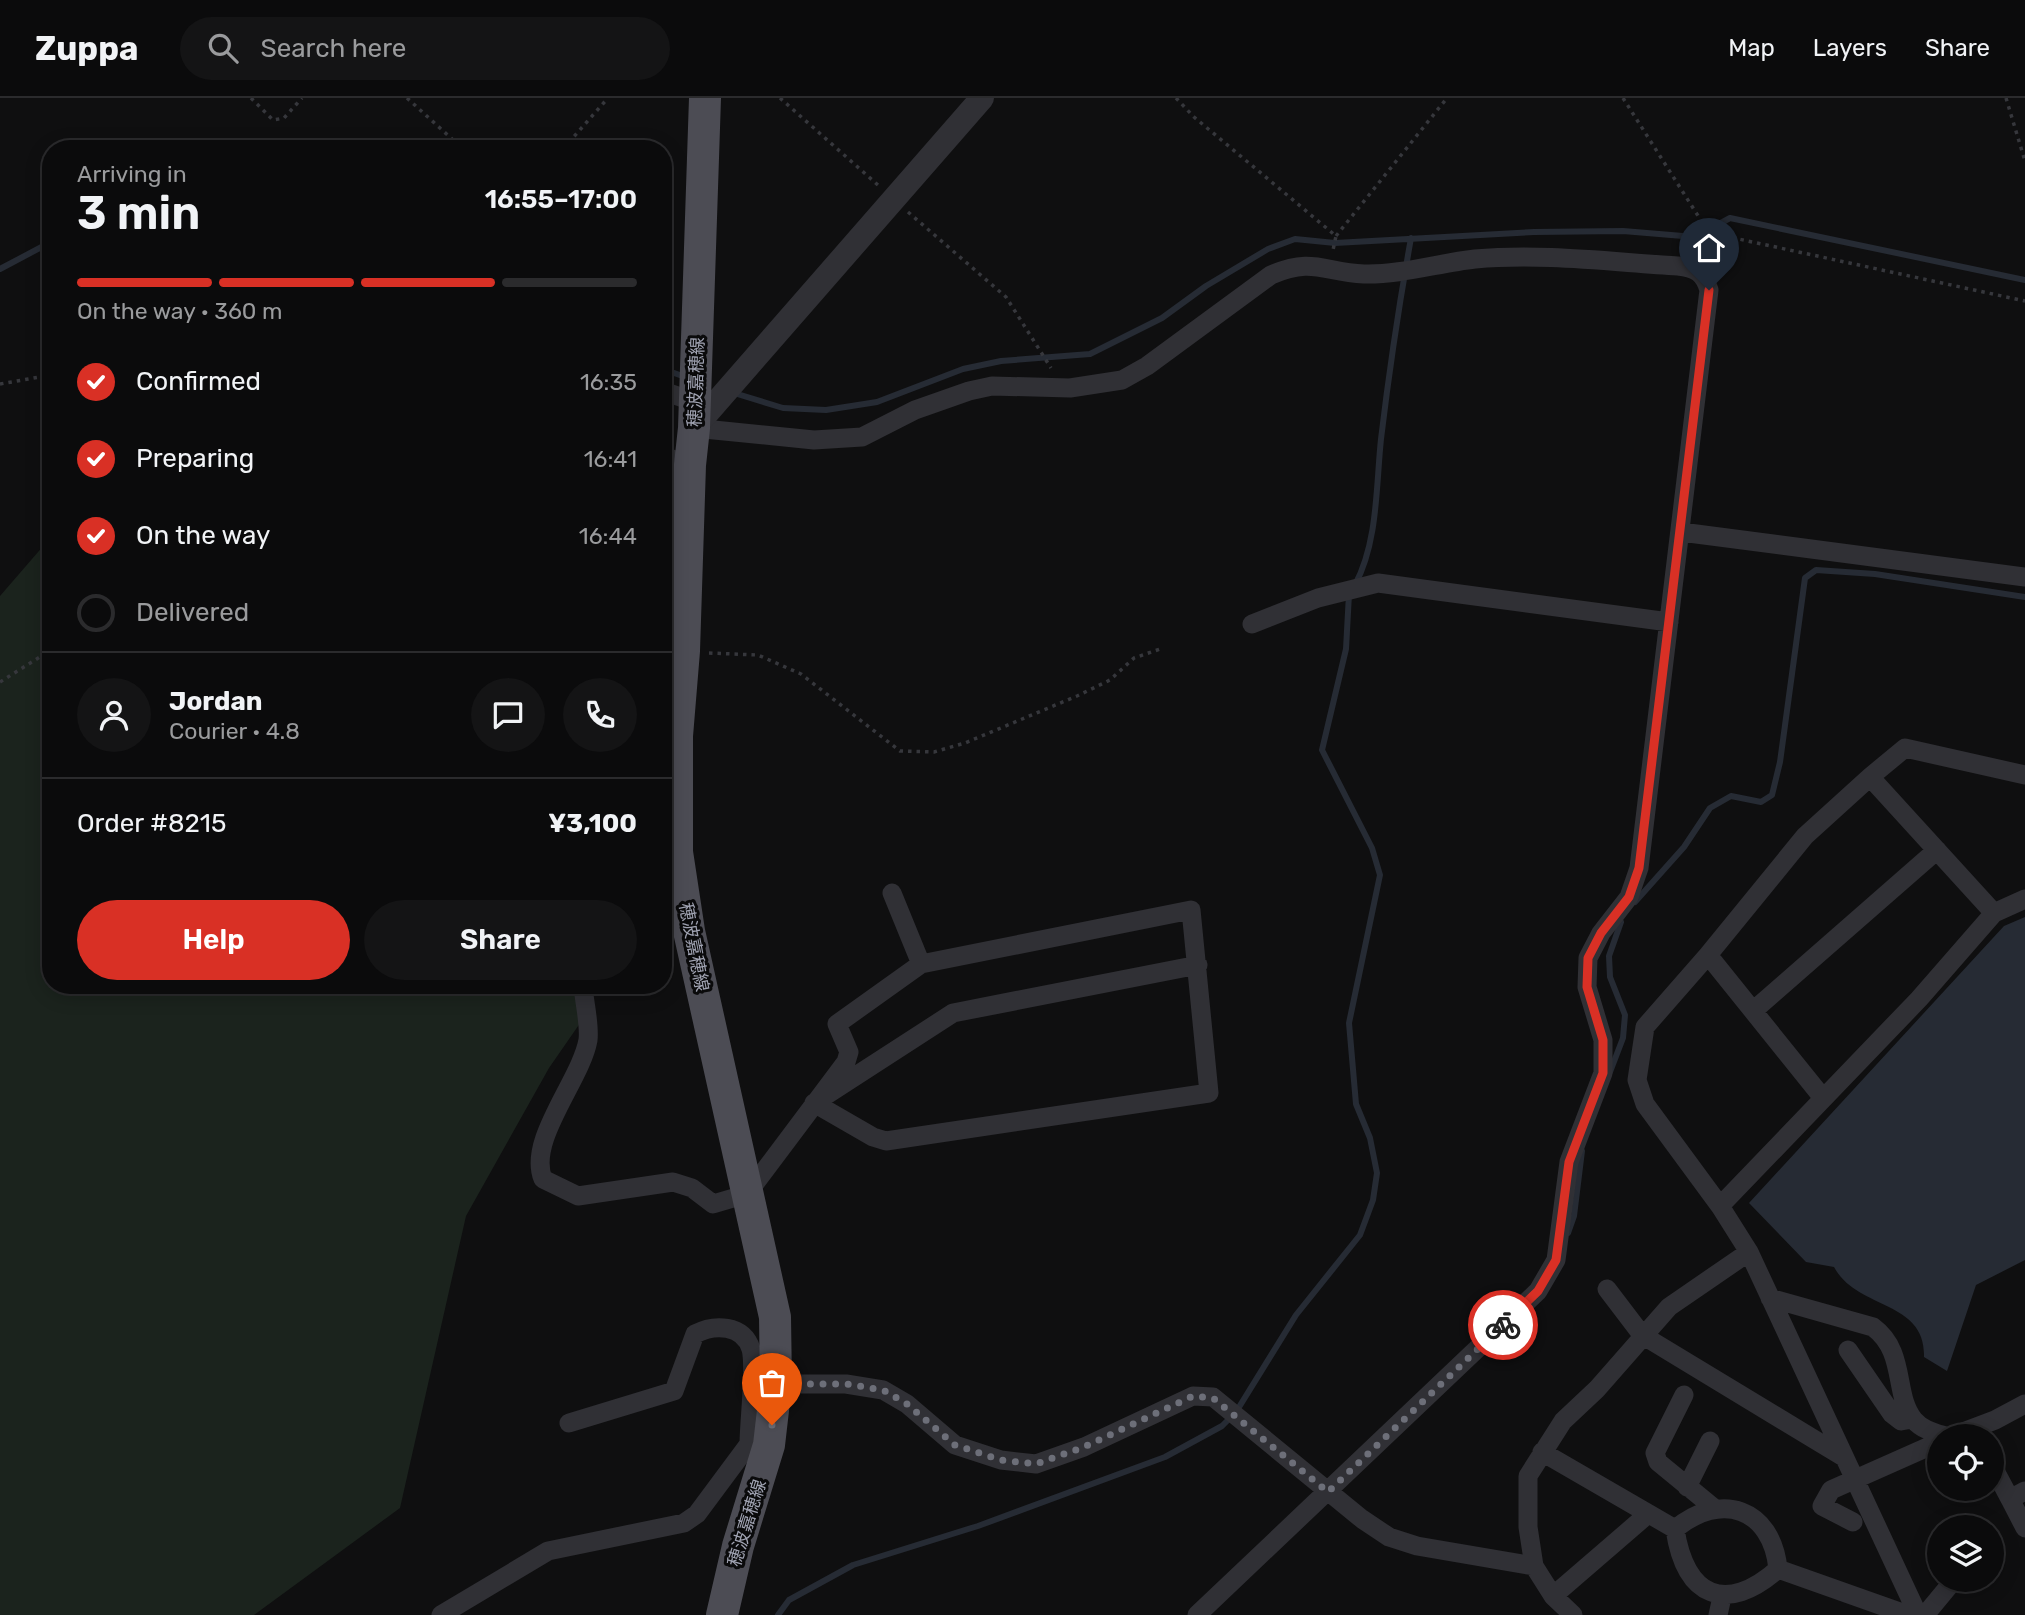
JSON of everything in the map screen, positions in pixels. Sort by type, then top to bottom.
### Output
[{"type":"main road","name":"穂波嘉穂線","points":[[705,98],[695,415],[676,461],[673,656],[677,736],[677,852],[689,931],[775,1317],[776,1384],[759,1444],[722,1615]]},
{"type":"street","points":[[695,415],[982,98]]},
{"type":"street","points":[[672,398],[695,415],[814,439],[862,437],[915,410],[969,391],[992,386],[1095,386],[1122,380],[1271,275],[1291,266],[1311,264],[1365,274],[1476,259],[1521,257],[1665,265],[1691,267],[1700,272],[1709,290],[1639,868],[1629,897],[1601,933],[1588,958],[1587,987],[1603,1040],[1603,1073],[1569,1162],[1556,1260],[1538,1291],[1198,1615]]},
{"type":"street","points":[[1681,533],[2025,577]]},
{"type":"street","points":[[1252,624],[1318,598],[1378,583],[1669,622]]},
{"type":"street","points":[[1918,1615],[1749,1252],[1720,1206],[1645,1104],[1637,1080],[1645,1027],[1709,955],[1805,836],[1905,748],[2025,775]]},
{"type":"street","points":[[1870,777],[1994,913]]},
{"type":"street","points":[[1753,1011],[1937,850]]},
{"type":"street","points":[[892,893],[921,964]]},
{"type":"street","points":[[1720,1206],[1919,999],[1994,913],[2025,899]]},
{"type":"street","points":[[584,994],[588,1040],[542,1147],[538,1167],[543,1179],[578,1196],[673,1182],[692,1188],[713,1204],[747,1194],[814,1103],[846,1062],[849,1052],[837,1024],[921,964],[1191,910],[1209,1093],[886,1141],[873,1137],[814,1103]]},
{"type":"street","points":[[1709,955],[1823,1098]]},
{"type":"street","points":[[814,1103],[953,1013],[1198,965]]},
{"type":"street","points":[[1573,1615],[1553,1596],[1534,1566],[1528,1527],[1528,1476],[1563,1421],[1597,1389],[1669,1307],[1749,1252]]},
{"type":"street","points":[[1607,1289],[1642,1335],[1845,1458]]},
{"type":"street","points":[[1770,1298],[1873,1327],[1882,1334],[1899,1370],[1912,1419],[1927,1429]]},
{"type":"street","points":[[441,1615],[548,1551],[684,1522],[697,1514],[759,1444],[751,1350],[744,1336],[729,1328],[709,1327],[695,1334],[674,1391],[569,1423]]},
{"type":"street","points":[[1848,1350],[1892,1414],[1901,1421],[1912,1419]]},
{"type":"street","points":[[776,1384],[846,1384],[883,1390],[907,1404],[955,1445],[1001,1460],[1036,1464],[1084,1447],[1193,1396],[1213,1398],[1328,1492],[1389,1537],[1416,1546],[1534,1566]]},
{"type":"street","points":[[1684,1395],[1655,1453],[1658,1462],[1667,1472],[1714,1508]]},
{"type":"street","points":[[1988,1424],[2025,1404]]},
{"type":"street","points":[[1687,1487],[1710,1441]]},
{"type":"street","points":[[1853,1522],[1822,1506],[1831,1490],[1927,1447]]},
{"type":"street","points":[[1542,1452],[1675,1529],[1683,1564],[1720,1606],[1750,1591],[1778,1569]]},
{"type":"street","points":[[2004,1479],[2017,1495],[2025,1528]]},
{"type":"street","points":[[1675,1529],[1699,1512],[1714,1508],[1750,1515],[1765,1528],[1776,1548],[1778,1569]]},
{"type":"street","points":[[1553,1596],[1648,1514]]},
{"type":"street","points":[[1778,1569],[1908,1615]]},
{"type":"street","points":[[1925,1615],[1944,1592]]},
{"type":"street","points":[[1854,1615],[1872,1601]]},
{"type":"path","points":[[251,98],[273,120],[284,118],[302,98]]},
{"type":"path","points":[[407,98],[453,140]]},
{"type":"path","points":[[571,140],[608,98]]},
{"type":"path","points":[[780,98],[1006,297],[1062,388]]},
{"type":"path","points":[[1176,98],[1194,117],[1336,236]]},
{"type":"path","points":[[1330,268],[1336,236],[1447,98]]},
{"type":"path","points":[[1623,98],[1716,244],[1709,290]]},
{"type":"path","points":[[2006,98],[2025,161]]},
{"type":"path","points":[[1716,244],[1734,238],[2025,301]]},
{"type":"path","points":[[0,384],[42,377]]},
{"type":"path","points":[[673,656],[758,655],[802,674],[900,751],[934,752],[965,743],[1077,696],[1110,680],[1133,658],[1163,648]]},
{"type":"path","points":[[0,682],[42,656]]},
{"type":"shaded area","points":[[42,547],[42,994],[587,994],[585,1016],[549,1068],[466,1216],[400,1508],[254,1615],[0,1615],[0,596]]},
{"type":"shaded area","points":[[2025,917],[2025,1260],[1976,1285],[1947,1371],[1924,1357],[1922,1339],[1914,1325],[1902,1315],[1858,1291],[1845,1281],[1834,1267],[1806,1262],[1749,1203],[2004,926]]},
{"type":"waterway","points":[[734,393],[783,408],[826,410],[877,402],[963,369],[1001,361],[1090,354],[1162,318],[1206,286],[1268,249],[1295,239],[1335,243],[1534,232],[1623,231],[1695,237],[1730,218],[2025,280]]},
{"type":"waterway","points":[[1355,585],[1363,568],[1372,532],[1387,389],[1411,238]]},
{"type":"waterway","points":[[0,269],[42,247]]},
{"type":"waterway","points":[[672,372],[688,378]]},
{"type":"waterway","points":[[1635,902],[1684,847],[1710,808],[1731,796],[1761,802],[1772,795],[1780,762],[1805,578],[1816,570],[1875,574],[2025,597]]},
{"type":"waterway","points":[[778,1615],[789,1600],[853,1565],[978,1526],[1165,1457],[1222,1426],[1236,1412],[1296,1315],[1360,1235],[1373,1200],[1377,1173],[1370,1138],[1356,1104],[1349,1023],[1380,875],[1372,848],[1322,750],[1346,649],[1349,594]]},
{"type":"waterway","points":[[1610,1072],[1623,1038],[1625,1015],[1610,977],[1609,956],[1621,922]]},
{"type":"waterway","points":[[1568,1233],[1574,1216],[1582,1151]]},
{"type":"way so far","points":[[772,1425],[776,1384],[846,1384],[883,1390],[907,1404],[955,1445],[1001,1460],[1036,1464],[1084,1447],[1193,1396],[1213,1398],[1328,1492],[1503,1325]]},
{"type":"route","points":[[1503,1325],[1538,1291],[1556,1260],[1569,1162],[1603,1073],[1603,1040],[1587,987],[1588,958],[1601,933],[1629,897],[1639,868],[1709,290]]}]
